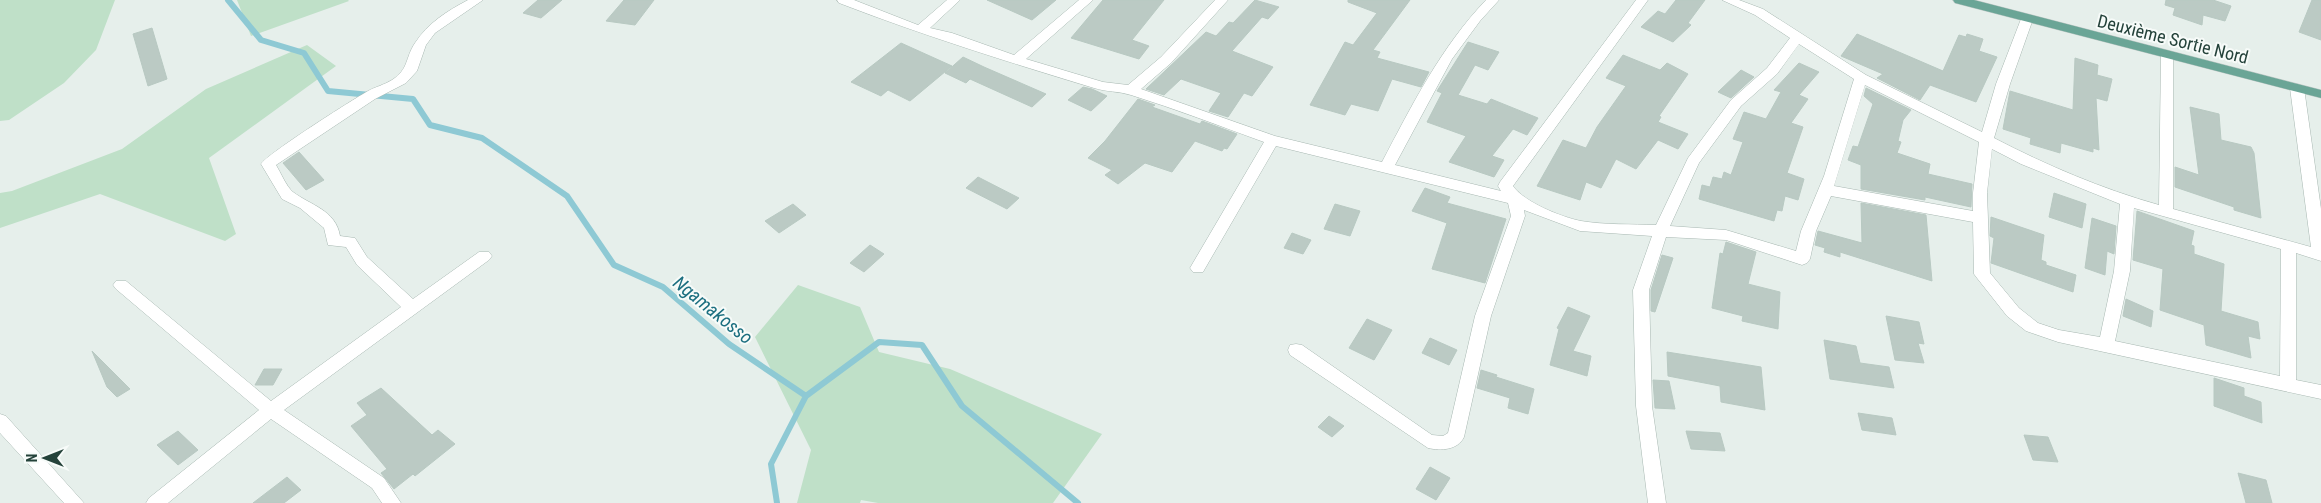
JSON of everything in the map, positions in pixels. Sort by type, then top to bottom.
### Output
[{"type":"main road","name":"Deuxième Sortie Nord","points":[[1959,0],[2321,94]]},
{"type":"street","points":[[412,308],[362,261],[350,242],[333,241],[331,226],[306,204],[287,195],[268,164],[295,144],[358,107],[371,95],[400,81],[416,65],[419,47],[430,30],[477,0]]},
{"type":"street","points":[[843,0],[920,30],[948,36],[1016,60],[1102,86],[1131,90],[1272,140],[1387,166],[1514,199],[1545,214],[1580,226],[1726,235],[1802,259],[1808,226],[1826,190],[1861,78]]},
{"type":"street","points":[[920,30],[954,0]]},
{"type":"street","points":[[1016,60],[1087,0]]},
{"type":"street","points":[[1131,90],[1166,60],[1222,0]]},
{"type":"street","points":[[1387,166],[1462,33],[1493,0]]},
{"type":"street","points":[[1296,350],[1428,441],[1438,444],[1448,443],[1456,437],[1483,316],[1518,216],[1514,199],[1506,186],[1642,0]]},
{"type":"street","points":[[1728,0],[1759,12],[1861,78],[1923,107],[1986,141],[2050,172],[2127,201],[2166,210],[2320,255],[2297,88]]},
{"type":"street","points":[[2027,19],[2000,92],[1986,141],[1981,176],[1982,274],[2014,312],[2032,327],[2058,336],[2321,392]]},
{"type":"street","points":[[1657,503],[1644,406],[1641,290],[1661,230],[1693,161],[1736,104],[1772,72],[1798,37]]},
{"type":"street","points":[[2166,210],[2167,55]]},
{"type":"street","points":[[1198,268],[1272,140]]},
{"type":"street","points":[[1826,190],[1981,218]]},
{"type":"street","points":[[2106,345],[2122,271],[2127,201]]},
{"type":"street","points":[[2288,246],[2288,384]]},
{"type":"street","points":[[154,503],[271,410],[484,256]]},
{"type":"street","points":[[121,285],[271,410],[378,483],[392,503]]},
{"type":"street","points":[[0,421],[75,503]]},
{"type":"green space","points":[[0,0],[115,0],[96,50],[64,83],[9,120],[0,121]]},
{"type":"green space","points":[[237,0],[348,0],[349,1],[251,36]]},
{"type":"green space","points":[[307,45],[336,66],[209,158],[236,234],[225,241],[100,194],[0,228],[0,193],[12,191],[122,149],[206,89]]},
{"type":"green space","points":[[798,285],[860,307],[879,352],[950,369],[1102,434],[1053,503],[878,503],[861,500],[860,503],[797,503],[811,450],[755,337]]},
{"type":"building","points":[[538,0],[562,0],[541,18],[523,13]]},
{"type":"building","points":[[624,0],[654,0],[635,25],[606,21]]},
{"type":"building","points":[[987,0],[1056,0],[1032,20]]},
{"type":"building","points":[[1103,0],[1164,0],[1132,40],[1149,46],[1139,59],[1071,38]]},
{"type":"building","points":[[1255,0],[1279,7],[1268,19],[1262,17],[1232,51],[1273,67],[1252,96],[1244,93],[1228,117],[1209,111],[1221,93],[1181,79],[1164,95],[1146,89],[1206,32],[1216,36],[1229,22],[1233,23]]},
{"type":"building","points":[[1348,0],[1410,0],[1373,50],[1380,52],[1377,58],[1429,72],[1421,87],[1392,79],[1378,111],[1351,104],[1345,115],[1310,105],[1345,42],[1353,45],[1377,13],[1348,2]]},
{"type":"building","points":[[1676,0],[1705,0],[1688,23],[1691,25],[1673,42],[1641,27],[1658,11],[1665,14]]},
{"type":"building","points":[[2166,0],[2213,0],[2231,6],[2225,21],[2203,15],[2202,25],[2173,15],[2175,8],[2165,5]]},
{"type":"building","points":[[2312,0],[2321,0],[2321,40],[2299,32]]},
{"type":"building","points":[[152,28],[167,79],[148,86],[133,34]]},
{"type":"building","points":[[1857,34],[1943,71],[1959,35],[1966,37],[1967,34],[1983,39],[1979,51],[1997,57],[1976,102],[1930,85],[1920,100],[1877,78],[1883,74],[1841,56]]},
{"type":"building","points":[[1468,42],[1499,52],[1488,70],[1475,65],[1458,95],[1487,104],[1491,99],[1538,118],[1527,135],[1513,129],[1492,156],[1504,160],[1494,177],[1449,162],[1466,136],[1427,122],[1442,93],[1437,91]]},
{"type":"building","points":[[901,43],[952,66],[910,101],[888,90],[881,96],[851,82]]},
{"type":"building","points":[[1623,55],[1660,70],[1667,63],[1688,74],[1659,116],[1661,117],[1658,122],[1688,134],[1678,149],[1658,140],[1636,169],[1616,159],[1601,188],[1586,182],[1580,200],[1537,186],[1563,140],[1586,148],[1597,127],[1626,86],[1606,78]]},
{"type":"building","points":[[963,57],[1046,94],[1032,107],[970,79],[966,83],[945,73]]},
{"type":"building","points":[[2075,58],[2098,65],[2097,75],[2112,79],[2107,101],[2096,98],[2099,150],[2093,148],[2093,152],[2061,143],[2060,153],[2030,144],[2031,138],[2003,129],[2010,91],[2073,110]]},
{"type":"building","points":[[1799,63],[1819,72],[1799,95],[1808,99],[1791,123],[1803,127],[1787,173],[1804,179],[1798,200],[1785,196],[1782,211],[1777,210],[1774,221],[1699,199],[1702,185],[1710,187],[1713,177],[1722,179],[1724,172],[1731,175],[1743,142],[1733,139],[1744,112],[1766,119],[1781,92],[1774,90]]},
{"type":"building","points":[[1741,70],[1754,77],[1731,98],[1718,92]]},
{"type":"building","points":[[1083,87],[1107,96],[1091,111],[1068,100]]},
{"type":"building","points":[[1866,88],[1911,110],[1903,120],[1898,141],[1901,142],[1897,153],[1930,164],[1928,174],[1972,184],[1971,207],[1925,197],[1925,200],[1861,189],[1861,165],[1848,160],[1853,146],[1858,147],[1873,104],[1864,96]]},
{"type":"building","points":[[1138,99],[1155,105],[1152,107],[1200,124],[1202,121],[1237,134],[1227,149],[1224,148],[1222,151],[1195,141],[1172,172],[1145,163],[1118,184],[1105,175],[1112,170],[1088,158],[1105,141]]},
{"type":"building","points":[[2190,107],[2219,114],[2221,140],[2251,147],[2254,153],[2261,218],[2234,210],[2234,207],[2175,187],[2175,167],[2199,175]]},
{"type":"building","points":[[299,152],[324,180],[306,190],[283,163]]},
{"type":"building","points":[[978,177],[1019,198],[1007,209],[966,188]]},
{"type":"building","points":[[1425,188],[1450,197],[1447,203],[1506,219],[1485,283],[1432,269],[1447,223],[1412,211]]},
{"type":"building","points":[[2054,193],[2086,204],[2082,228],[2049,217]]},
{"type":"building","points":[[1861,203],[1926,215],[1932,281],[1840,252],[1840,257],[1824,252],[1825,248],[1815,245],[1818,231],[1862,243]]},
{"type":"building","points":[[793,204],[806,215],[779,233],[765,221]]},
{"type":"building","points":[[1335,204],[1360,211],[1350,236],[1324,229]]},
{"type":"building","points":[[2137,211],[2194,231],[2191,245],[2194,246],[2194,254],[2224,264],[2221,311],[2258,322],[2260,339],[2248,336],[2251,358],[2206,345],[2204,325],[2160,310],[2163,269],[2133,260]]},
{"type":"building","points":[[1991,217],[2044,235],[2041,260],[2046,262],[2046,265],[2076,275],[2073,292],[1991,263],[1994,238],[1990,236]]},
{"type":"building","points":[[2092,218],[2116,226],[2114,254],[2107,251],[2105,275],[2085,268]]},
{"type":"building","points":[[1292,233],[1311,240],[1303,254],[1284,248]]},
{"type":"building","points":[[1726,242],[1756,252],[1748,284],[1780,292],[1778,329],[1742,321],[1743,316],[1712,308],[1720,253],[1723,254]]},
{"type":"building","points":[[870,245],[884,254],[864,272],[850,263]]},
{"type":"building","points":[[1662,255],[1673,258],[1655,312],[1651,311],[1651,290]]},
{"type":"building","points":[[2126,299],[2153,311],[2151,327],[2123,316]]},
{"type":"building","points":[[1568,307],[1590,316],[1573,351],[1591,356],[1587,376],[1550,365],[1559,329],[1557,328]]},
{"type":"building","points":[[1886,316],[1919,322],[1924,344],[1918,343],[1924,363],[1895,360]]},
{"type":"building","points":[[1367,319],[1392,330],[1374,360],[1349,348]]},
{"type":"building","points":[[1430,338],[1457,350],[1449,365],[1422,353]]},
{"type":"building","points":[[1824,340],[1856,346],[1860,363],[1889,367],[1894,388],[1830,379]]},
{"type":"building","points":[[92,351],[130,389],[117,397],[107,387]]},
{"type":"building","points":[[1667,352],[1761,367],[1765,410],[1721,402],[1720,386],[1668,376]]},
{"type":"building","points":[[264,369],[282,369],[273,385],[255,385]]},
{"type":"building","points":[[1481,370],[1497,375],[1496,377],[1534,389],[1528,414],[1508,408],[1510,398],[1477,388]]},
{"type":"building","points":[[2214,378],[2244,388],[2244,396],[2261,402],[2262,423],[2214,406]]},
{"type":"building","points":[[1653,380],[1669,381],[1675,409],[1655,408]]},
{"type":"building","points":[[381,388],[432,435],[438,430],[455,444],[415,476],[413,474],[394,489],[381,473],[387,469],[351,426],[367,415],[357,403]]},
{"type":"building","points":[[1858,413],[1892,418],[1896,435],[1862,430]]},
{"type":"building","points":[[1329,416],[1344,426],[1332,437],[1318,427]]},
{"type":"building","points":[[178,431],[198,450],[178,465],[157,445]]},
{"type":"building","points":[[1686,431],[1720,433],[1725,451],[1691,449]]},
{"type":"building","points":[[2024,435],[2048,437],[2058,462],[2033,460]]},
{"type":"building","points":[[1430,467],[1450,478],[1436,500],[1416,489]]},
{"type":"building","points":[[2238,473],[2266,480],[2272,503],[2246,503]]},
{"type":"building","points":[[287,477],[301,490],[284,503],[253,503]]},
{"type":"waterway","name":"Ngamakosso","points":[[228,0],[261,40],[304,53],[328,91],[413,99],[430,125],[482,138],[567,196],[614,265],[663,287],[729,344],[806,396]]},
{"type":"waterway","name":"Ngamakosso","points":[[806,396],[879,342],[922,345],[962,406],[1078,503]]},
{"type":"waterway","points":[[777,503],[771,464],[806,396]]}]
